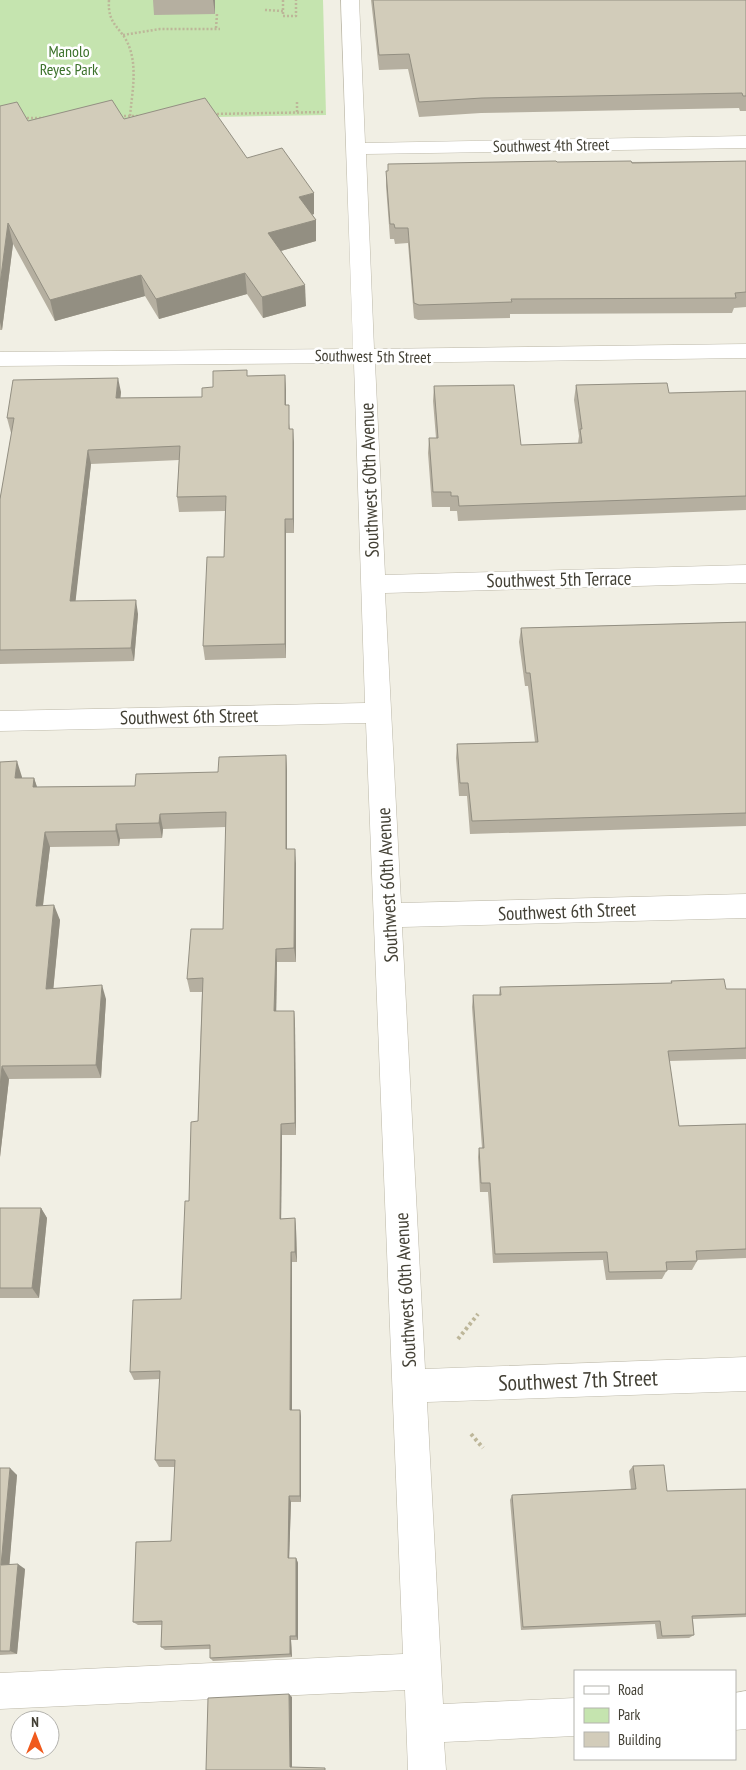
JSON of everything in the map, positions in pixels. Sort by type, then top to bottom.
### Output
[{"type":"street","name":"Southwest 60th Avenue","points":[[350,0],[372,584],[389,915],[427,1770]]},
{"type":"street","name":"Southwest 4th Street","points":[[356,149],[746,142]]},
{"type":"street","name":"Southwest 5th Street","points":[[0,359],[405,357],[746,351]]},
{"type":"street","name":"Southwest 5th Terrace","points":[[372,584],[746,574]]},
{"type":"street","name":"Southwest 6th Street","points":[[0,720],[378,713]]},
{"type":"street","name":"Southwest 6th Street","points":[[389,915],[746,906]]},
{"type":"street","name":"Southwest 7th Street","points":[[410,1386],[746,1374]]},
{"type":"street","points":[[0,1691],[422,1671]]},
{"type":"street","points":[[424,1724],[574,1717]]},
{"type":"path","points":[[110,0],[108,14],[123,36],[133,61],[130,116]]},
{"type":"path","points":[[283,0],[283,16],[296,16],[296,0]]},
{"type":"path","points":[[265,10],[283,10]]},
{"type":"path","points":[[216,28],[217,14]]},
{"type":"path","points":[[123,36],[147,30],[220,29]]},
{"type":"path","points":[[297,102],[297,113]]},
{"type":"path","points":[[209,114],[329,112]]},
{"type":"path","points":[[111,116],[150,116]]},
{"type":"path","points":[[21,118],[51,118]]},
{"type":"path","points":[[458,1339],[478,1314]]},
{"type":"path","points":[[471,1434],[483,1448]]},
{"type":"green space","name":"Manolo Reyes Park","points":[[0,0],[323,0],[326,115],[0,121]]},
{"type":"building","points":[[373,0],[746,0],[746,96],[743,96],[742,93],[482,98],[419,102],[409,54],[379,55]]},
{"type":"building","points":[[205,98],[247,158],[282,148],[314,193],[299,197],[316,220],[268,233],[305,285],[262,297],[245,273],[156,299],[141,275],[50,300],[8,223],[0,284],[0,106],[17,102],[28,121],[112,100],[124,119]]},
{"type":"building","points":[[631,161],[632,163],[746,161],[746,292],[735,293],[736,298],[511,299],[512,302],[419,305],[414,303],[408,228],[395,228],[394,224],[390,224],[386,171],[388,171],[388,164]]},
{"type":"building","points":[[247,370],[247,376],[285,375],[285,405],[289,405],[289,429],[293,429],[293,519],[285,519],[285,644],[203,646],[207,557],[224,557],[226,496],[177,497],[180,446],[88,450],[70,601],[136,600],[131,648],[0,650],[0,499],[14,418],[7,418],[13,380],[118,378],[116,398],[202,397],[202,388],[213,387],[213,371]]},
{"type":"building","points":[[667,383],[669,393],[746,391],[746,496],[459,506],[458,496],[451,496],[451,492],[433,492],[429,438],[438,438],[434,386],[514,385],[521,445],[582,443],[576,385]]},
{"type":"building","points":[[746,622],[746,813],[472,821],[468,783],[460,783],[457,744],[538,742],[530,673],[526,673],[521,628]]},
{"type":"building","points":[[286,755],[286,849],[295,849],[294,948],[276,949],[274,1011],[294,1011],[295,1123],[281,1124],[280,1219],[295,1218],[295,1252],[291,1252],[290,1410],[300,1410],[300,1496],[289,1496],[288,1558],[296,1558],[296,1636],[290,1636],[290,1654],[210,1658],[210,1645],[161,1647],[162,1621],[133,1622],[136,1542],[171,1541],[175,1460],[155,1460],[160,1371],[130,1372],[133,1300],[181,1299],[185,1201],[189,1201],[191,1122],[198,1121],[203,978],[187,979],[191,929],[223,929],[226,812],[160,814],[159,823],[116,824],[116,831],[45,832],[36,906],[54,905],[46,989],[102,985],[96,1065],[2,1066],[0,1087],[0,762],[17,761],[15,778],[34,778],[33,787],[135,786],[136,774],[218,772],[219,757]]},
{"type":"building","points":[[724,979],[726,989],[746,989],[746,1048],[668,1051],[679,1126],[746,1124],[746,1249],[696,1251],[697,1261],[666,1262],[667,1271],[609,1272],[607,1252],[495,1254],[490,1183],[481,1183],[479,1148],[484,1148],[473,995],[501,995],[500,987],[672,983],[671,981]]},
{"type":"building","points":[[0,1208],[41,1208],[32,1288],[0,1288]]},
{"type":"building","points":[[664,1465],[667,1491],[746,1489],[746,1614],[692,1616],[694,1635],[662,1636],[660,1621],[523,1627],[512,1495],[636,1489],[633,1466]]},
{"type":"building","points":[[0,1468],[10,1468],[1,1565],[18,1564],[10,1651],[0,1651]]},
{"type":"building","points":[[289,1694],[290,1767],[325,1768],[325,1770],[206,1770],[208,1698]]}]
